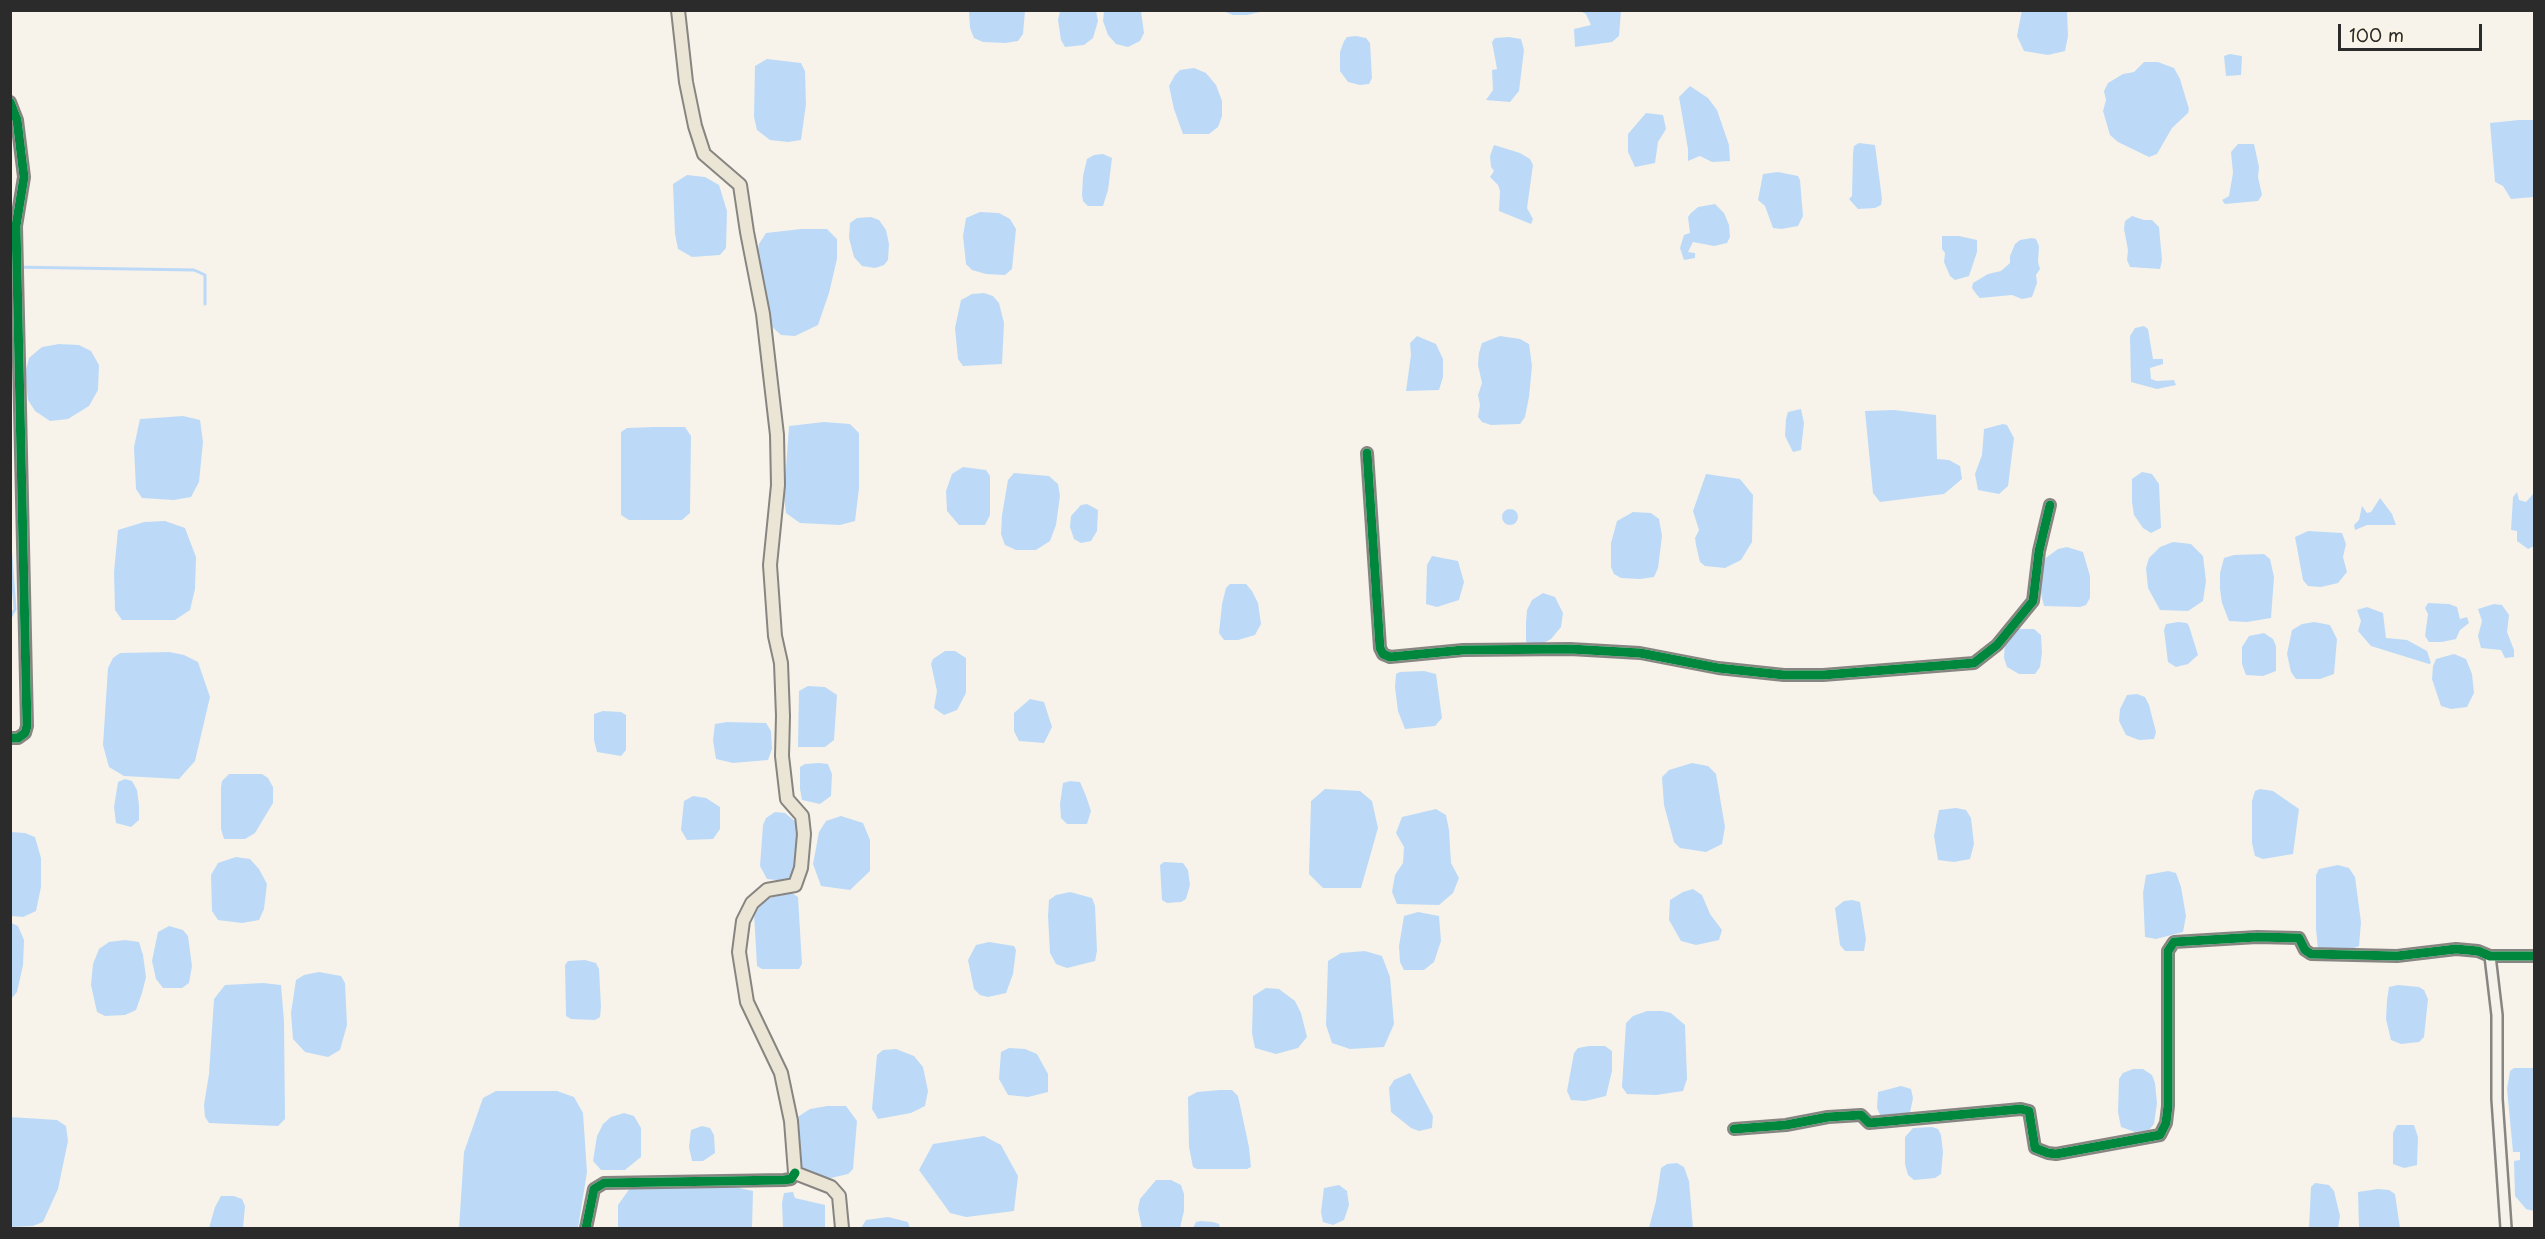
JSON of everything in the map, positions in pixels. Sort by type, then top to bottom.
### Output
[{"type":"main road","points":[[678,10],[686,82],[694,126],[704,154],[740,185],[760,296],[774,398],[778,485],[770,565],[775,636],[781,663],[782,756],[787,799],[802,816],[804,834],[801,868],[795,885],[767,890],[752,903],[743,921],[739,952],[747,1002],[781,1072],[791,1122],[795,1173],[831,1187],[839,1196],[842,1228]]},
{"type":"street","points":[[10,102],[17,120],[24,177],[16,226],[27,726],[25,733],[18,738],[10,738]]},
{"type":"street","points":[[1367,453],[1380,648],[1383,654],[1390,657],[1463,650],[1570,649],[1640,653],[1718,668],[1784,675],[1823,675],[1974,663],[1997,645],[2033,601],[2039,551],[2050,505]]},
{"type":"street","points":[[1734,1129],[1786,1125],[1828,1117],[1861,1115],[1869,1123],[2021,1108],[2029,1111],[2036,1148],[2048,1153],[2056,1154],[2160,1135],[2166,1123],[2168,1106],[2168,951],[2174,942],[2257,937],[2299,938],[2305,950],[2311,954],[2397,956],[2456,949],[2478,951],[2490,956],[2535,956]]},
{"type":"street","points":[[2490,956],[2498,1015],[2497,1099],[2506,1228]]},
{"type":"street","points":[[586,1228],[594,1189],[604,1183],[784,1180],[791,1179],[795,1173]]},
{"type":"water","points":[[2022,10],[2067,11],[2068,36],[2065,51],[2048,55],[2024,51],[2017,36]]},
{"type":"water","points":[[969,11],[1025,11],[1023,34],[1018,41],[983,42],[974,38],[970,28]]},
{"type":"water","points":[[1060,11],[1096,11],[1098,21],[1093,38],[1084,45],[1065,47],[1061,40],[1058,20]]},
{"type":"water","points":[[1104,11],[1141,11],[1144,33],[1140,41],[1128,47],[1116,44],[1108,35],[1103,21]]},
{"type":"water","points":[[1223,11],[1264,11],[1233,15]]},
{"type":"water","points":[[1580,11],[1621,11],[1619,36],[1612,42],[1575,47],[1574,29],[1591,25],[1586,14]]},
{"type":"water","points":[[1347,37],[1366,38],[1370,43],[1372,78],[1369,84],[1360,85],[1348,82],[1340,71],[1340,52],[1344,41]]},
{"type":"water","points":[[1495,38],[1521,39],[1524,50],[1519,91],[1510,102],[1486,100],[1493,90],[1492,70],[1497,69],[1492,42]]},
{"type":"water","points":[[2230,54],[2242,56],[2241,75],[2226,76],[2224,56]]},
{"type":"water","points":[[767,59],[801,63],[805,71],[806,104],[801,140],[788,142],[770,140],[757,130],[754,117],[755,66]]},
{"type":"water","points":[[2144,62],[2158,62],[2174,68],[2180,79],[2189,109],[2188,113],[2172,128],[2157,154],[2149,157],[2118,142],[2110,135],[2103,111],[2106,100],[2104,91],[2108,83],[2123,74],[2134,72]]},
{"type":"water","points":[[1194,68],[1206,73],[1216,85],[1222,101],[1222,116],[1218,127],[1209,134],[1183,134],[1174,109],[1169,86],[1180,70]]},
{"type":"water","points":[[1690,86],[1708,98],[1717,110],[1729,145],[1730,161],[1712,162],[1700,156],[1688,161],[1679,97]]},
{"type":"water","points":[[1646,113],[1663,115],[1666,129],[1658,142],[1655,163],[1635,167],[1628,152],[1628,134]]},
{"type":"water","points":[[2534,120],[2534,197],[2511,199],[2503,186],[2495,182],[2490,123]]},
{"type":"water","points":[[1859,143],[1875,145],[1882,199],[1881,205],[1875,208],[1858,209],[1849,199],[1852,196],[1854,146]]},
{"type":"water","points":[[2238,144],[2254,144],[2262,195],[2258,201],[2225,204],[2222,200],[2229,196],[2233,173],[2231,152]]},
{"type":"water","points":[[1494,145],[1520,153],[1530,159],[1533,165],[1527,208],[1533,219],[1531,224],[1499,211],[1500,191],[1498,185],[1490,177],[1494,171],[1491,167],[1490,156]]},
{"type":"water","points":[[1103,154],[1112,158],[1108,190],[1103,206],[1088,206],[1083,201],[1082,195],[1087,159]]},
{"type":"water","points":[[1778,172],[1798,176],[1800,180],[1803,216],[1798,226],[1773,228],[1765,206],[1758,200],[1763,174]]},
{"type":"water","points":[[687,175],[705,177],[719,185],[727,211],[726,248],[720,255],[692,257],[678,249],[675,234],[673,184]]},
{"type":"water","points":[[1715,204],[1724,213],[1729,225],[1730,237],[1727,243],[1714,246],[1693,242],[1688,252],[1695,253],[1695,258],[1684,260],[1680,248],[1684,235],[1690,233],[1688,217],[1698,207]]},
{"type":"water","points":[[980,212],[999,213],[1010,219],[1016,229],[1012,269],[1005,275],[986,274],[972,270],[966,264],[963,236],[966,218]]},
{"type":"water","points":[[2132,216],[2152,220],[2159,227],[2162,260],[2160,269],[2130,267],[2127,260],[2128,250],[2124,229],[2125,221]]},
{"type":"water","points":[[871,217],[879,220],[886,230],[889,244],[888,260],[884,265],[875,268],[862,266],[854,257],[849,238],[850,223],[857,218]]},
{"type":"water","points":[[827,229],[837,239],[837,259],[818,325],[795,336],[781,335],[770,325],[757,255],[759,244],[766,233]]},
{"type":"water","points":[[1942,236],[1959,236],[1977,240],[1977,252],[1969,276],[1955,280],[1950,276],[1944,262]]},
{"type":"water","points":[[2036,239],[2039,246],[2040,269],[2036,275],[2037,283],[2032,297],[2022,299],[2012,295],[1980,298],[1972,288],[1973,283],[1988,274],[2001,271],[2010,263],[2015,244],[2020,240]]},
{"type":"water","points":[[984,293],[993,296],[999,303],[1004,323],[1002,364],[963,366],[958,359],[955,328],[961,300],[972,294]]},
{"type":"water","points":[[2144,326],[2148,329],[2153,359],[2163,359],[2163,364],[2150,368],[2151,379],[2174,380],[2176,385],[2157,389],[2131,382],[2130,336],[2135,328]]},
{"type":"water","points":[[1417,336],[1436,344],[1443,359],[1443,377],[1439,390],[1406,391],[1411,355],[1410,343]]},
{"type":"water","points":[[1500,336],[1520,339],[1529,344],[1532,366],[1529,397],[1525,417],[1520,424],[1491,425],[1482,422],[1478,417],[1480,405],[1478,395],[1482,383],[1478,365],[1479,353],[1482,343]]},
{"type":"water","points":[[59,344],[79,345],[91,351],[99,365],[98,390],[89,406],[68,419],[50,421],[35,411],[28,400],[25,373],[29,358],[42,347]]},
{"type":"water","points":[[1801,409],[1804,423],[1801,450],[1793,452],[1785,436],[1786,419],[1788,412]]},
{"type":"water","points":[[1894,410],[1936,415],[1937,459],[1949,460],[1960,466],[1962,479],[1944,494],[1880,502],[1873,493],[1865,411]]},
{"type":"water","points":[[183,416],[200,420],[203,442],[199,482],[191,497],[174,500],[142,498],[136,489],[134,447],[140,419]]},
{"type":"water","points":[[824,422],[850,424],[859,433],[859,488],[855,521],[840,525],[800,523],[786,513],[784,497],[789,426]]},
{"type":"water","points":[[2007,425],[2014,438],[2008,486],[1999,494],[1978,490],[1975,474],[1982,455],[1984,429]]},
{"type":"water","points":[[685,427],[691,436],[690,513],[682,520],[629,520],[621,515],[621,432],[627,428]]},
{"type":"water","points":[[963,467],[986,470],[990,476],[990,515],[985,525],[959,525],[947,511],[946,491],[952,474]]},
{"type":"water","points":[[2142,472],[2152,474],[2159,484],[2161,528],[2151,533],[2143,528],[2134,515],[2132,502],[2132,479]]},
{"type":"water","points":[[1014,473],[1049,476],[1058,484],[1060,496],[1056,525],[1050,541],[1036,550],[1016,550],[1005,545],[1001,534],[1008,480]]},
{"type":"water","points":[[1706,474],[1740,479],[1753,495],[1752,542],[1741,560],[1725,568],[1705,566],[1700,562],[1696,545],[1695,538],[1699,530],[1693,511]]},
{"type":"water","points":[[2517,492],[2519,500],[2526,502],[2534,493],[2534,546],[2528,549],[2517,541],[2517,531],[2511,530],[2513,497]]},
{"type":"water","points":[[2380,498],[2392,514],[2396,525],[2367,525],[2355,530],[2354,525],[2359,520],[2362,506],[2367,513],[2371,512]]},
{"type":"water","points":[[1087,504],[1098,510],[1097,531],[1091,541],[1081,543],[1074,539],[1070,527],[1071,516],[1081,505]]},
{"type":"water","points":[[1510,509],[1518,517],[1510,525],[1502,517]]},
{"type":"water","points":[[1633,512],[1651,513],[1659,519],[1662,536],[1658,568],[1654,577],[1621,578],[1614,574],[1611,567],[1611,543],[1617,521]]},
{"type":"water","points":[[165,521],[185,528],[196,557],[195,589],[190,610],[175,620],[122,620],[115,610],[114,572],[118,530],[144,522]]},
{"type":"water","points":[[2308,531],[2342,533],[2346,544],[2343,557],[2347,572],[2338,583],[2321,587],[2308,586],[2303,580],[2295,537]]},
{"type":"water","points":[[2173,542],[2191,544],[2203,556],[2206,581],[2203,601],[2188,611],[2160,610],[2148,588],[2146,568],[2149,558],[2160,547]]},
{"type":"water","points":[[2067,547],[2083,552],[2090,576],[2090,598],[2086,605],[2080,607],[2044,606],[2039,585],[2043,560],[2058,549]]},
{"type":"water","points":[[2264,554],[2270,559],[2274,577],[2271,618],[2247,622],[2229,621],[2222,603],[2220,589],[2220,573],[2224,558],[2234,555]]},
{"type":"water","points":[[1432,556],[1458,561],[1464,582],[1459,600],[1437,607],[1426,604],[1427,565]]},
{"type":"water","points":[[1230,584],[1246,584],[1258,603],[1261,624],[1255,635],[1238,640],[1224,640],[1219,633],[1222,604],[1226,588]]},
{"type":"water","points":[[1543,593],[1555,597],[1563,613],[1561,627],[1551,639],[1540,645],[1526,642],[1526,623],[1527,610],[1532,600]]},
{"type":"water","points":[[2428,603],[2449,604],[2457,607],[2460,619],[2467,617],[2469,623],[2460,630],[2456,639],[2429,642],[2425,636],[2428,614],[2425,608]]},
{"type":"water","points":[[2494,604],[2502,605],[2509,615],[2507,632],[2514,650],[2514,657],[2505,658],[2501,650],[2481,648],[2478,636],[2482,621],[2478,609]]},
{"type":"water","points":[[2367,607],[2383,613],[2386,638],[2407,640],[2427,651],[2431,663],[2371,646],[2358,631],[2361,621],[2357,610]]},
{"type":"water","points":[[2314,622],[2330,625],[2337,639],[2334,674],[2320,679],[2296,679],[2291,672],[2287,654],[2292,630],[2302,624]]},
{"type":"water","points":[[2187,623],[2189,626],[2198,655],[2188,664],[2176,667],[2168,662],[2164,630],[2166,624]]},
{"type":"water","points":[[2034,629],[2041,635],[2040,667],[2035,674],[2019,674],[2007,667],[2004,658],[2005,640],[2011,630]]},
{"type":"water","points":[[2264,633],[2273,639],[2276,646],[2276,671],[2263,676],[2246,675],[2242,664],[2242,647],[2249,636]]},
{"type":"water","points":[[945,651],[955,651],[966,658],[966,693],[957,710],[944,715],[934,708],[937,691],[931,664],[933,659]]},
{"type":"water","points":[[169,652],[184,655],[198,662],[210,697],[195,761],[179,779],[124,776],[109,767],[103,745],[108,668],[113,658],[120,653]]},
{"type":"water","points":[[2454,654],[2466,659],[2472,674],[2474,693],[2467,707],[2451,709],[2441,706],[2432,679],[2436,659]]},
{"type":"water","points":[[1424,671],[1436,674],[1442,718],[1435,726],[1405,729],[1398,711],[1396,674]]},
{"type":"water","points":[[808,686],[825,687],[837,695],[834,740],[825,747],[798,747],[799,691]]},
{"type":"water","points":[[2137,694],[2145,697],[2149,705],[2156,732],[2154,739],[2139,740],[2126,735],[2119,721],[2120,709],[2127,695]]},
{"type":"water","points":[[1030,699],[1044,702],[1052,727],[1044,743],[1019,741],[1014,731],[1014,713]]},
{"type":"water","points":[[603,711],[621,712],[626,715],[626,750],[621,756],[597,752],[594,740],[594,714]]},
{"type":"water","points":[[766,723],[771,731],[772,749],[768,760],[733,763],[716,759],[713,740],[715,724]]},
{"type":"water","points":[[1692,763],[1708,766],[1716,774],[1725,827],[1722,844],[1706,852],[1680,848],[1674,842],[1664,805],[1662,777],[1669,770]]},
{"type":"water","points":[[805,764],[828,764],[832,774],[831,796],[820,804],[802,800],[800,789],[800,767]]},
{"type":"water","points":[[229,774],[262,774],[268,778],[273,787],[273,803],[255,833],[245,839],[224,839],[221,829],[221,787],[222,781]]},
{"type":"water","points":[[125,779],[132,781],[137,790],[139,805],[139,820],[131,827],[116,823],[114,807],[118,782]]},
{"type":"water","points":[[1080,782],[1086,796],[1091,811],[1087,824],[1067,824],[1061,818],[1063,783]]},
{"type":"water","points":[[1325,789],[1360,791],[1372,801],[1378,828],[1361,888],[1323,888],[1309,874],[1311,801]]},
{"type":"water","points":[[2260,789],[2273,791],[2299,809],[2293,854],[2263,859],[2255,856],[2252,843],[2252,801],[2255,791]]},
{"type":"water","points":[[693,796],[706,798],[720,807],[720,829],[713,839],[687,840],[681,830],[684,801]]},
{"type":"water","points":[[1956,808],[1966,810],[1971,818],[1974,844],[1970,859],[1954,862],[1938,860],[1934,836],[1939,810]]},
{"type":"water","points":[[1436,809],[1446,815],[1451,863],[1459,878],[1453,893],[1439,905],[1397,904],[1392,892],[1395,875],[1403,863],[1404,847],[1396,833],[1402,817]]},
{"type":"water","points":[[775,812],[785,813],[796,822],[800,840],[797,870],[786,881],[767,879],[760,866],[763,825],[766,818]]},
{"type":"water","points":[[841,816],[863,823],[870,840],[870,871],[850,890],[821,886],[813,864],[819,832],[826,821]]},
{"type":"water","points":[[10,832],[25,833],[35,837],[41,858],[41,887],[36,911],[23,917],[11,916]]},
{"type":"water","points":[[236,857],[250,859],[259,869],[267,884],[264,909],[259,920],[242,923],[218,920],[212,911],[211,875],[218,863]]},
{"type":"water","points":[[1164,862],[1183,863],[1188,870],[1190,885],[1186,899],[1181,902],[1167,903],[1162,900],[1160,865]]},
{"type":"water","points":[[2338,865],[2349,868],[2355,877],[2361,922],[2359,946],[2347,951],[2318,949],[2316,875],[2319,869]]},
{"type":"water","points":[[2168,871],[2176,873],[2181,887],[2186,916],[2183,932],[2156,939],[2145,937],[2143,893],[2146,875]]},
{"type":"water","points":[[1693,889],[1702,895],[1710,914],[1722,930],[1719,940],[1696,945],[1681,941],[1669,920],[1670,900]]},
{"type":"water","points":[[1070,892],[1092,898],[1095,906],[1097,951],[1095,961],[1067,968],[1056,964],[1050,953],[1048,916],[1049,900],[1056,895]]},
{"type":"water","points":[[792,893],[798,897],[802,964],[799,969],[762,969],[757,966],[754,913],[765,899]]},
{"type":"water","points":[[1844,901],[1860,902],[1866,939],[1864,951],[1845,951],[1840,945],[1835,908]]},
{"type":"water","points":[[1418,912],[1439,916],[1441,941],[1434,962],[1424,970],[1404,970],[1400,962],[1399,946],[1404,916]]},
{"type":"water","points":[[11,923],[18,926],[24,940],[23,965],[17,992],[11,999]]},
{"type":"water","points":[[169,926],[183,930],[188,936],[192,966],[189,983],[182,988],[163,988],[156,979],[152,961],[158,932]]},
{"type":"water","points":[[125,940],[139,942],[146,977],[142,993],[136,1010],[125,1015],[105,1016],[97,1012],[91,985],[93,964],[99,949],[109,942]]},
{"type":"water","points":[[989,942],[1014,946],[1016,950],[1013,974],[1006,993],[988,997],[980,995],[974,989],[968,960],[976,945]]},
{"type":"water","points":[[1365,951],[1382,956],[1390,977],[1394,1024],[1384,1047],[1350,1049],[1332,1043],[1326,1025],[1328,961],[1341,953]]},
{"type":"water","points":[[585,960],[596,963],[599,969],[601,1007],[600,1017],[595,1020],[571,1019],[566,1016],[565,965],[568,961]]},
{"type":"water","points":[[319,972],[341,976],[345,983],[347,1025],[340,1050],[328,1057],[305,1052],[293,1039],[291,1013],[296,980],[304,975]]},
{"type":"water","points":[[263,983],[281,985],[284,1021],[285,1119],[278,1126],[209,1123],[205,1117],[204,1105],[209,1074],[214,999],[225,985]]},
{"type":"water","points":[[2398,985],[2419,987],[2424,990],[2428,999],[2424,1037],[2419,1042],[2401,1044],[2391,1040],[2386,1019],[2387,1000],[2389,987]]},
{"type":"water","points":[[1266,988],[1279,989],[1295,1001],[1301,1013],[1307,1037],[1298,1048],[1276,1054],[1255,1048],[1252,1033],[1253,996]]},
{"type":"water","points":[[1647,1011],[1671,1013],[1685,1025],[1687,1079],[1683,1091],[1656,1095],[1627,1094],[1622,1087],[1626,1023],[1633,1016]]},
{"type":"water","points":[[1605,1046],[1612,1051],[1612,1071],[1606,1096],[1585,1101],[1571,1100],[1567,1091],[1574,1053],[1578,1048]]},
{"type":"water","points":[[1009,1048],[1025,1049],[1037,1054],[1048,1074],[1048,1092],[1028,1097],[1008,1095],[999,1079],[1001,1052]]},
{"type":"water","points":[[896,1049],[914,1056],[923,1067],[928,1091],[925,1106],[911,1113],[878,1119],[872,1109],[877,1055],[883,1050]]},
{"type":"water","points":[[2514,1068],[2534,1068],[2534,1211],[2526,1209],[2515,1196],[2514,1161],[2520,1160],[2520,1152],[2513,1152],[2507,1089],[2510,1071]]},
{"type":"water","points":[[2133,1069],[2143,1069],[2152,1075],[2155,1083],[2157,1103],[2154,1124],[2149,1130],[2135,1132],[2121,1127],[2118,1112],[2119,1079],[2123,1073]]},
{"type":"water","points":[[1410,1073],[1433,1116],[1432,1128],[1419,1131],[1411,1128],[1391,1112],[1389,1088],[1394,1080]]},
{"type":"water","points":[[1901,1086],[1911,1089],[1913,1098],[1910,1113],[1881,1117],[1877,1108],[1878,1092]]},
{"type":"water","points":[[1232,1090],[1238,1096],[1249,1147],[1251,1167],[1247,1169],[1197,1169],[1193,1167],[1189,1147],[1188,1097],[1197,1092]]},
{"type":"water","points":[[496,1091],[557,1091],[574,1097],[583,1113],[587,1172],[578,1228],[459,1228],[464,1152],[483,1098]]},
{"type":"water","points":[[846,1106],[857,1121],[853,1169],[848,1174],[831,1178],[812,1174],[799,1165],[796,1118],[810,1109]]},
{"type":"water","points":[[624,1113],[634,1116],[641,1128],[641,1157],[625,1170],[601,1170],[593,1161],[597,1136],[603,1124],[611,1117]]},
{"type":"water","points":[[10,1117],[57,1120],[66,1126],[68,1141],[58,1189],[43,1222],[33,1226],[11,1227]]},
{"type":"water","points":[[2397,1125],[2414,1125],[2418,1137],[2417,1165],[2404,1168],[2393,1164],[2393,1133]]},
{"type":"water","points":[[702,1126],[710,1128],[714,1135],[715,1153],[703,1161],[692,1161],[689,1147],[691,1130]]},
{"type":"water","points":[[1913,1128],[1938,1129],[1941,1135],[1943,1152],[1941,1174],[1935,1178],[1914,1180],[1908,1175],[1905,1164],[1905,1137]]},
{"type":"water","points":[[984,1136],[1001,1145],[1018,1176],[1014,1211],[966,1217],[950,1213],[919,1170],[933,1144]]},
{"type":"water","points":[[1677,1163],[1684,1167],[1689,1181],[1693,1228],[1649,1228],[1661,1168],[1667,1164]]},
{"type":"water","points":[[1156,1180],[1171,1180],[1181,1185],[1184,1194],[1184,1211],[1180,1228],[1142,1228],[1138,1209],[1140,1199]]},
{"type":"water","points":[[2315,1183],[2329,1185],[2334,1191],[2340,1216],[2338,1228],[2309,1228],[2311,1187]]},
{"type":"water","points":[[726,1185],[753,1191],[752,1228],[619,1228],[618,1226],[618,1205],[630,1188]]},
{"type":"water","points":[[1339,1185],[1347,1191],[1349,1205],[1344,1220],[1333,1225],[1323,1222],[1321,1212],[1324,1188]]},
{"type":"water","points":[[2389,1190],[2395,1194],[2400,1228],[2359,1228],[2358,1192]]},
{"type":"water","points":[[793,1192],[795,1198],[825,1205],[825,1228],[783,1228],[784,1193]]},
{"type":"water","points":[[221,1196],[234,1196],[242,1199],[245,1206],[243,1228],[209,1228]]},
{"type":"water","points":[[888,1217],[908,1222],[910,1228],[861,1228],[866,1220]]},
{"type":"water","points":[[1196,1222],[1219,1224],[1220,1228],[1193,1228]]},
{"type":"waterway","points":[[10,267],[194,270],[205,275],[205,304]]},
{"type":"waterway","points":[[10,544],[15,609],[10,618]]},
{"type":"cycle path","points":[[10,102],[17,120],[24,177],[16,226],[27,726],[25,733],[18,738],[10,738]]},
{"type":"cycle path","points":[[1367,453],[1380,648],[1383,654],[1390,657],[1463,650],[1570,649],[1640,653],[1718,668],[1784,675],[1823,675],[1974,663],[1997,645],[2033,601],[2039,551],[2050,505]]},
{"type":"cycle path","points":[[1734,1129],[1786,1125],[1828,1117],[1861,1115],[1869,1123],[2021,1109],[2029,1111],[2035,1148],[2048,1153],[2056,1154],[2160,1135],[2166,1123],[2168,1106],[2168,951],[2174,942],[2257,937],[2299,938],[2305,950],[2311,954],[2397,956],[2456,949],[2478,951],[2490,956],[2534,956]]},
{"type":"cycle path","points":[[586,1228],[594,1189],[604,1183],[784,1180],[791,1179],[795,1173]]}]
